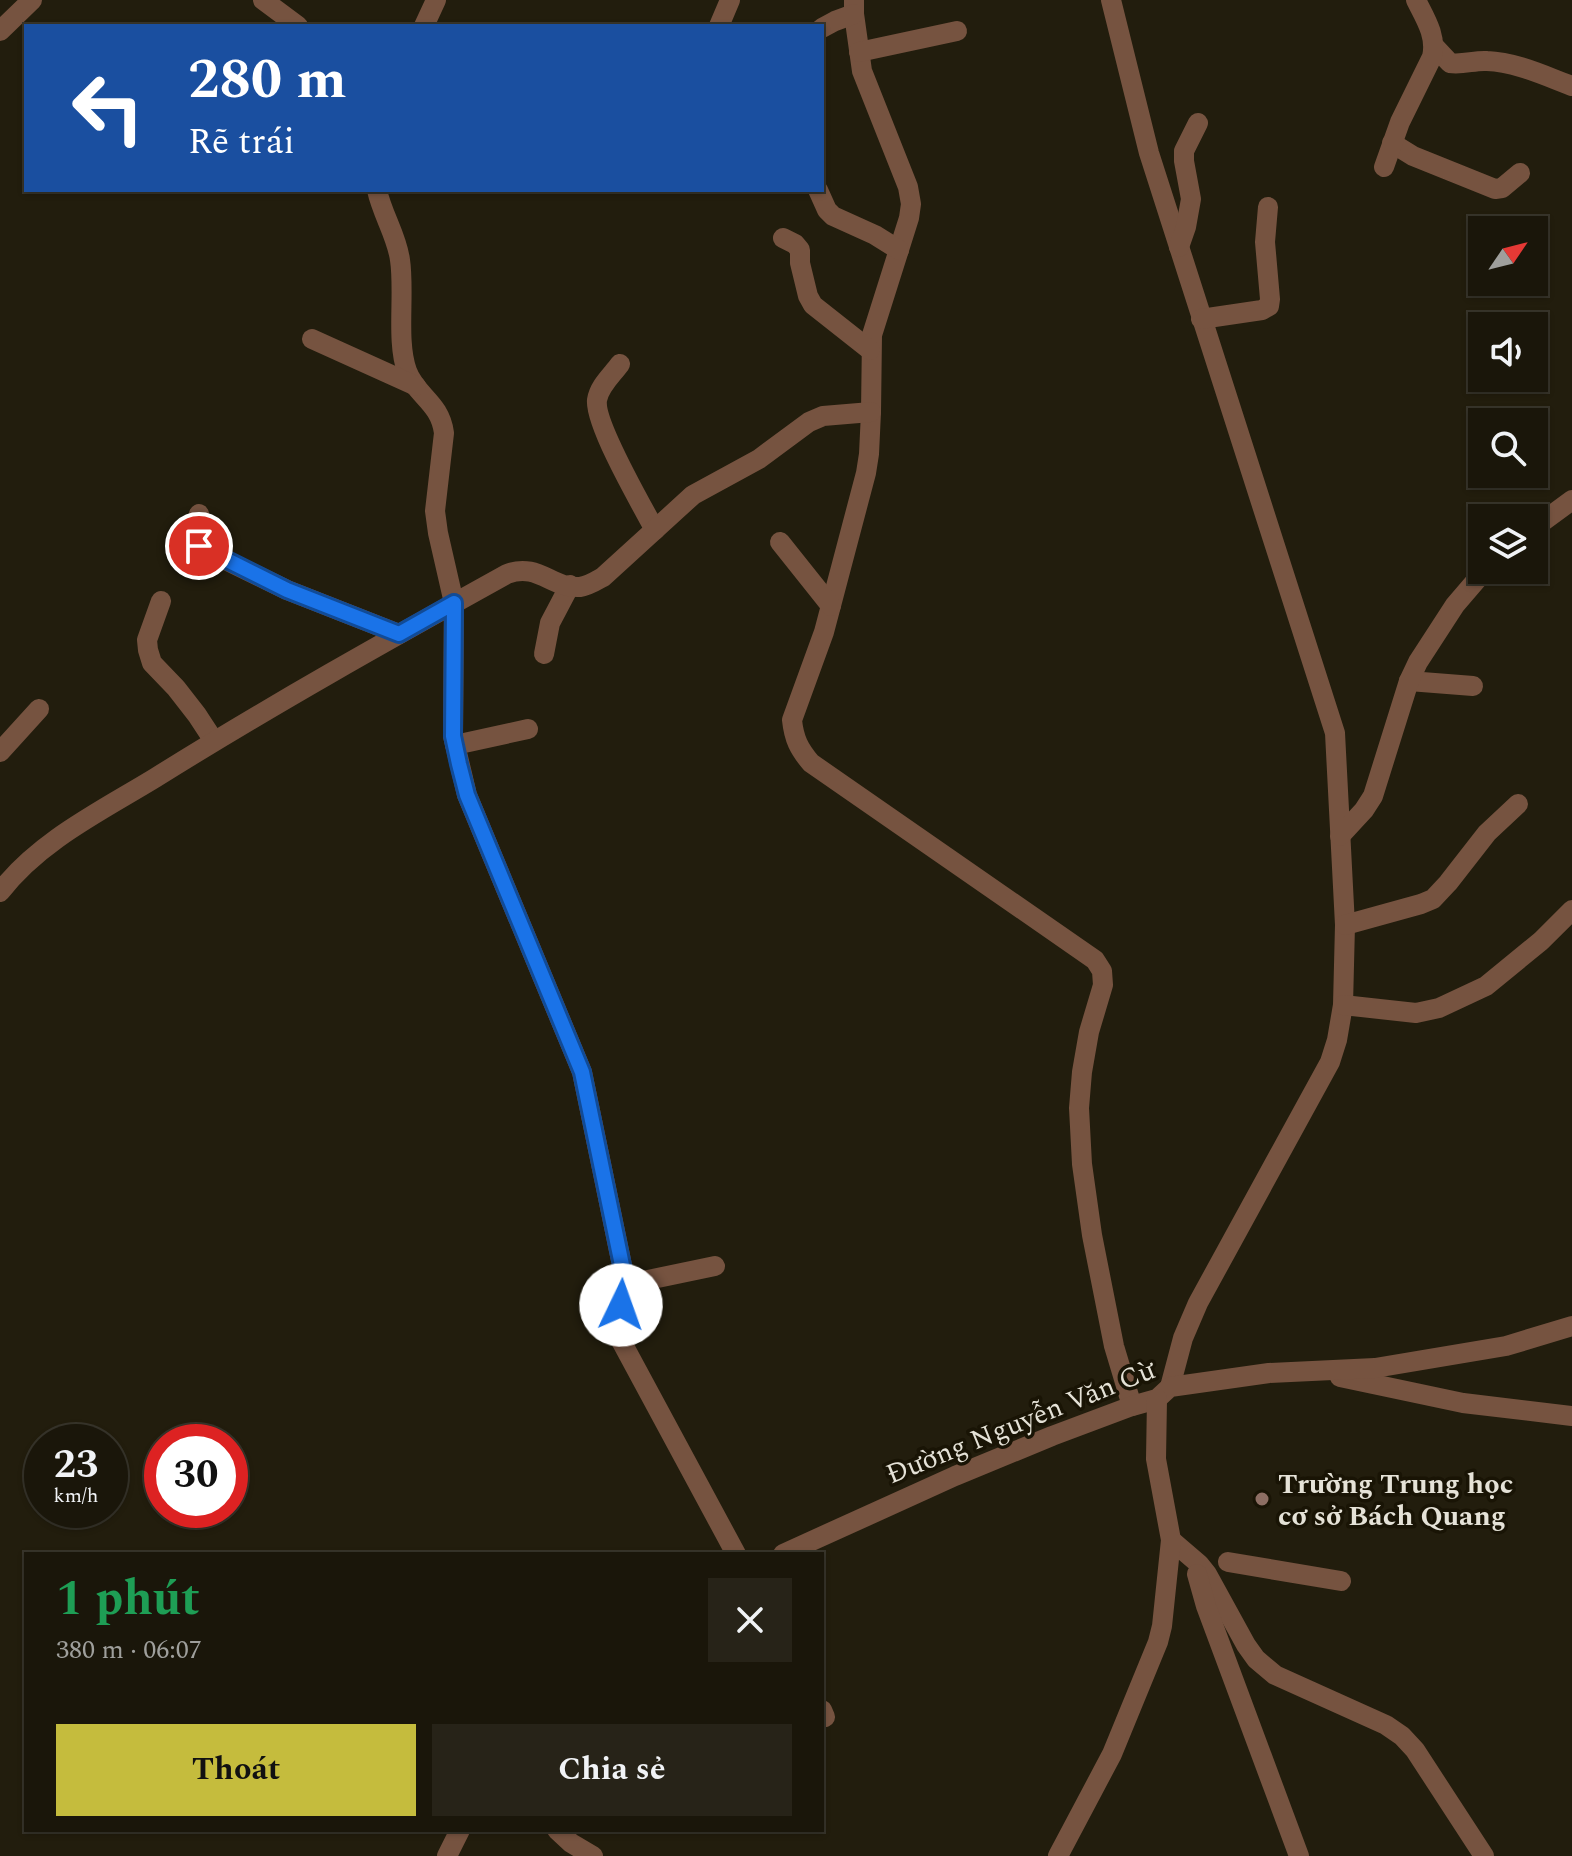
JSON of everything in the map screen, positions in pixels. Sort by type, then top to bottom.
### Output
[{"type":"street","points":[[1,29],[32,0]]},
{"type":"street","points":[[263,0],[295,24]]},
{"type":"street","points":[[425,24],[436,0]]},
{"type":"street","points":[[1058,1856],[1116,1746],[1162,1626],[1171,1540],[1156,1459],[1164,1393],[1198,1303],[1330,1062],[1343,1005],[1345,925],[1337,750],[1330,717],[1149,153],[1111,0]]},
{"type":"street","points":[[1384,167],[1405,111],[1435,47],[1416,0]]},
{"type":"street","points":[[719,24],[724,1]]},
{"type":"street","points":[[824,27],[854,7]]},
{"type":"street","points":[[854,7],[862,71],[908,187],[911,204],[874,322],[870,350],[871,412],[866,473],[824,632],[792,720],[793,734],[799,749],[811,763],[1095,960],[1102,971],[1103,985],[1089,1032],[1082,1072],[1079,1108],[1082,1164],[1092,1235],[1114,1346],[1132,1406]]},
{"type":"street","points":[[859,52],[957,31]]},
{"type":"street","points":[[1435,47],[1450,63],[1485,60],[1511,64],[1572,86]]},
{"type":"street","points":[[1179,247],[1191,199],[1184,151],[1198,123]]},
{"type":"street","points":[[1392,143],[1413,156],[1495,189],[1502,188],[1520,173]]},
{"type":"street","points":[[378,192],[401,262],[404,359],[408,375],[436,409],[444,433],[435,511],[454,603],[453,736],[467,795],[582,1072],[623,1270],[624,1285],[617,1325],[619,1337],[735,1552]]},
{"type":"street","points":[[819,192],[833,216],[899,250]]},
{"type":"street","points":[[1201,319],[1262,310],[1269,306],[1265,242],[1268,207]]},
{"type":"street","points":[[783,238],[800,250],[800,263],[813,305],[870,350]]},
{"type":"street","points":[[312,339],[416,386]]},
{"type":"street","points":[[620,364],[602,387],[597,398],[597,409],[620,463],[655,530]]},
{"type":"street","points":[[0,892],[30,861],[63,835],[214,741],[454,603],[518,570],[579,587],[591,583],[603,577],[693,495],[759,459],[809,422],[823,416],[871,412]]},
{"type":"street","points":[[1548,518],[1572,500]]},
{"type":"street","points":[[199,514],[193,533],[199,546],[209,552],[287,590],[399,634]]},
{"type":"street","points":[[780,542],[831,606]]},
{"type":"street","points":[[1340,836],[1373,796],[1409,681],[1418,662],[1455,605],[1473,584]]},
{"type":"street","points":[[544,654],[550,623],[570,585]]},
{"type":"street","points":[[161,601],[147,640],[152,663],[176,688],[214,741]]},
{"type":"street","points":[[1409,681],[1473,686]]},
{"type":"street","points":[[0,752],[39,709]]},
{"type":"street","points":[[455,745],[528,729]]},
{"type":"street","points":[[1345,925],[1433,899],[1487,833],[1518,804]]},
{"type":"street","points":[[1343,1005],[1416,1013],[1439,1008],[1486,986],[1541,941],[1572,910]]},
{"type":"street","points":[[624,1285],[715,1266]]},
{"type":"street","name":"Đường Nguyễn Văn Cừ","points":[[787,1552],[955,1476],[1164,1393],[1269,1373],[1375,1368],[1506,1346],[1572,1326]]},
{"type":"street","points":[[1313,1370],[1463,1403],[1572,1416]]},
{"type":"street","points":[[1171,1540],[1209,1562],[1341,1581]]},
{"type":"street","points":[[1209,1562],[1206,1606],[1299,1856]]},
{"type":"street","points":[[1209,1562],[1207,1574],[1256,1659],[1275,1675],[1386,1725],[1402,1736],[1415,1750],[1484,1856]]},
{"type":"street","points":[[447,1856],[459,1832]]},
{"type":"street","points":[[559,1832],[593,1856]]},
{"type":"place","name":"Trường Trung học cơ sở Bách Quang","points":[[1262,1499]]},
{"type":"route","points":[[199,546],[287,590],[399,634],[454,603],[453,736],[459,764],[467,795],[582,1072],[623,1270],[621,1305]]}]
